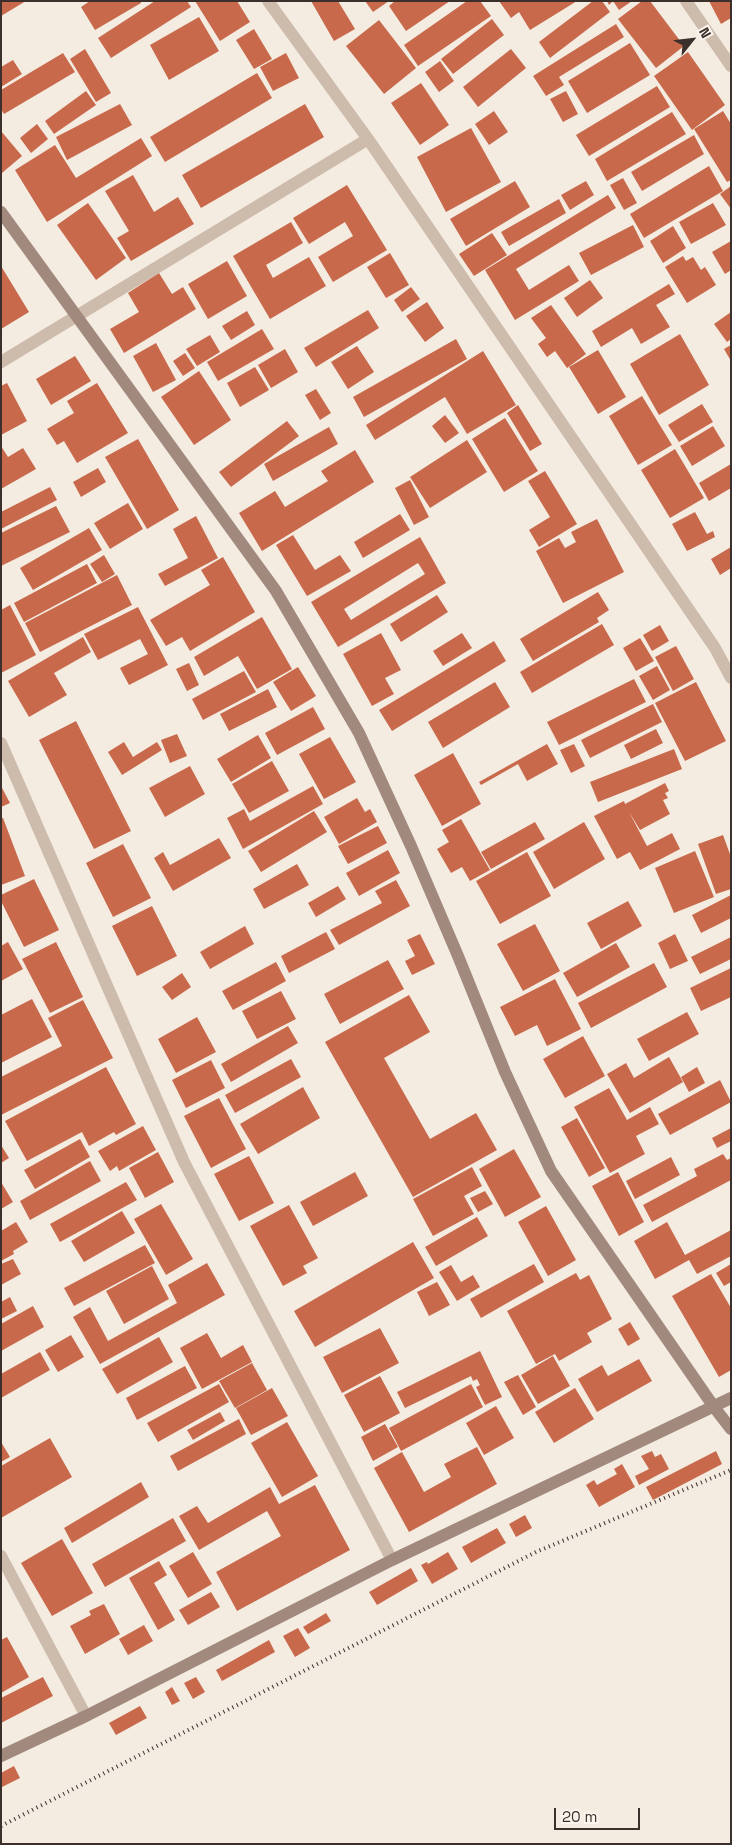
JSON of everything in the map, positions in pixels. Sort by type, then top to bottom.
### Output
[{"type":"main road","points":[[1,212],[276,591],[354,725],[411,846],[458,956],[504,1072],[551,1171],[731,1429]]},
{"type":"main road","points":[[1,1756],[86,1716],[392,1560],[731,1398]]},
{"type":"street","points":[[268,1],[368,139],[715,648],[731,678]]},
{"type":"street","points":[[686,1],[731,66]]},
{"type":"street","points":[[1,362],[368,139]]},
{"type":"street","points":[[1,743],[184,1162],[392,1560]]},
{"type":"street","points":[[1,1556],[86,1716]]},
{"type":"building","points":[[1,1],[26,1],[1,16]]},
{"type":"building","points":[[90,1],[141,1],[141,3],[95,30],[81,7]]},
{"type":"building","points":[[155,1],[187,1],[191,7],[111,58],[98,38]]},
{"type":"building","points":[[195,1],[237,1],[250,22],[220,41]]},
{"type":"building","points":[[311,1],[338,1],[355,29],[334,41]]},
{"type":"building","points":[[365,1],[389,1],[373,12]]},
{"type":"building","points":[[395,1],[450,1],[406,31],[389,6]]},
{"type":"building","points":[[467,1],[480,1],[491,16],[418,66],[404,45]]},
{"type":"building","points":[[499,1],[577,1],[530,30],[519,12],[511,18]]},
{"type":"building","points":[[593,1],[602,1],[610,12],[550,58],[539,42]]},
{"type":"building","points":[[613,1],[632,1],[619,10]]},
{"type":"building","points":[[642,1],[650,1],[684,46],[656,68],[618,19]]},
{"type":"building","points":[[709,1],[731,1],[731,18],[721,24]]},
{"type":"building","points":[[199,17],[219,51],[169,80],[150,45]]},
{"type":"building","points":[[492,19],[504,35],[453,74],[441,59]]},
{"type":"building","points":[[379,20],[416,68],[384,94],[346,46]]},
{"type":"building","points":[[616,24],[624,37],[559,77],[564,85],[546,96],[533,76]]},
{"type":"building","points":[[254,29],[272,59],[254,69],[236,40]]},
{"type":"building","points":[[630,43],[650,75],[587,113],[568,81]]},
{"type":"building","points":[[85,49],[111,93],[96,102],[70,59]]},
{"type":"building","points":[[511,49],[526,68],[478,107],[463,87]]},
{"type":"building","points":[[688,52],[725,105],[692,130],[654,76]]},
{"type":"building","points":[[63,53],[75,72],[4,114],[1,109],[1,90]]},
{"type":"building","points":[[286,53],[299,78],[273,91],[260,67]]},
{"type":"building","points":[[13,60],[22,74],[1,87],[1,67]]},
{"type":"building","points":[[440,61],[454,81],[439,92],[425,72]]},
{"type":"building","points":[[257,73],[272,98],[165,162],[150,137]]},
{"type":"building","points":[[421,83],[449,125],[420,145],[391,103]]},
{"type":"building","points":[[657,86],[670,107],[589,156],[576,135]]},
{"type":"building","points":[[86,91],[96,105],[54,134],[45,121]]},
{"type":"building","points":[[566,91],[578,114],[563,122],[550,99]]},
{"type":"building","points":[[120,104],[132,125],[67,160],[56,137]]},
{"type":"building","points":[[305,104],[324,137],[201,208],[182,175]]},
{"type":"building","points":[[494,111],[508,132],[489,145],[475,124]]},
{"type":"building","points":[[723,111],[731,124],[731,180],[727,182],[694,129]]},
{"type":"building","points":[[672,112],[686,134],[607,181],[595,159]]},
{"type":"building","points":[[37,124],[48,139],[31,153],[20,138]]},
{"type":"building","points":[[471,128],[501,182],[446,212],[417,157]]},
{"type":"building","points":[[1,131],[22,156],[2,173],[1,172]]},
{"type":"building","points":[[694,135],[704,154],[642,191],[631,172]]},
{"type":"building","points":[[141,138],[152,156],[47,222],[15,170],[55,145],[76,178]]},
{"type":"building","points":[[709,166],[723,191],[644,238],[630,214]]},
{"type":"building","points":[[133,175],[154,212],[178,197],[194,224],[131,261],[117,238],[129,231],[105,191]]},
{"type":"building","points":[[623,178],[637,203],[624,210],[610,185]]},
{"type":"building","points":[[515,181],[530,207],[466,246],[450,219]]},
{"type":"building","points":[[586,181],[594,195],[570,210],[561,195]]},
{"type":"building","points":[[347,185],[387,250],[333,282],[318,257],[353,236],[345,222],[309,244],[293,218]]},
{"type":"building","points":[[731,186],[731,209],[720,194]]},
{"type":"building","points":[[608,195],[616,208],[516,269],[529,290],[569,265],[579,281],[515,320],[485,270]]},
{"type":"building","points":[[559,199],[566,213],[509,246],[501,232]]},
{"type":"building","points":[[88,203],[126,258],[96,280],[57,225]]},
{"type":"building","points":[[713,203],[726,225],[691,244],[679,222]]},
{"type":"building","points":[[291,222],[303,243],[266,265],[273,278],[309,257],[326,286],[270,319],[233,256]]},
{"type":"building","points":[[633,225],[644,247],[591,275],[579,253]]},
{"type":"building","points":[[673,226],[686,248],[663,263],[650,241]]},
{"type":"building","points":[[492,233],[507,255],[474,276],[459,254]]},
{"type":"building","points":[[731,241],[731,270],[725,274],[712,252]]},
{"type":"building","points":[[390,253],[409,285],[386,298],[367,267]]},
{"type":"building","points":[[683,256],[686,261],[693,257],[701,270],[705,267],[716,285],[687,303],[665,267]]},
{"type":"building","points":[[227,261],[247,296],[208,319],[188,284]]},
{"type":"building","points":[[1,266],[29,312],[1,329]]},
{"type":"building","points":[[159,273],[172,294],[183,287],[196,309],[124,353],[110,329],[139,312],[128,293]]},
{"type":"building","points":[[590,280],[603,298],[577,317],[564,298]]},
{"type":"building","points":[[669,284],[675,294],[656,305],[670,327],[641,344],[632,328],[601,347],[592,331]]},
{"type":"building","points":[[411,287],[420,299],[402,312],[394,300]]},
{"type":"building","points":[[427,302],[444,328],[425,342],[406,316]]},
{"type":"building","points":[[551,305],[586,354],[567,368],[555,351],[547,357],[538,344],[546,338],[531,318]]},
{"type":"building","points":[[368,310],[379,328],[316,367],[304,348]]},
{"type":"building","points":[[247,311],[255,325],[231,340],[222,326]]},
{"type":"building","points":[[731,312],[731,339],[727,342],[714,324]]},
{"type":"building","points":[[262,329],[274,349],[218,381],[207,362]]},
{"type":"building","points":[[680,334],[709,385],[659,415],[630,364]]},
{"type":"building","points":[[210,335],[220,352],[197,366],[186,349]]},
{"type":"building","points":[[456,339],[467,359],[364,417],[353,397]]},
{"type":"building","points":[[156,343],[176,380],[153,392],[133,356]]},
{"type":"building","points":[[731,345],[731,361],[724,349]]},
{"type":"building","points":[[357,346],[374,372],[348,389],[331,362]]},
{"type":"building","points":[[285,349],[298,372],[271,388],[258,365]]},
{"type":"building","points":[[598,350],[626,397],[598,414],[569,367]]},
{"type":"building","points":[[483,351],[516,405],[467,434],[445,397],[375,440],[366,425]]},
{"type":"building","points":[[185,353],[195,368],[183,376],[173,361]]},
{"type":"building","points":[[75,356],[91,381],[51,405],[36,379]]},
{"type":"building","points":[[255,367],[269,390],[240,407],[227,383]]},
{"type":"building","points":[[199,371],[231,420],[194,445],[161,397]]},
{"type":"building","points":[[7,383],[27,421],[1,435],[1,386]]},
{"type":"building","points":[[97,383],[128,433],[77,463],[64,441],[57,445],[47,429],[74,413],[67,401]]},
{"type":"building","points":[[316,389],[331,413],[320,420],[305,395]]},
{"type":"building","points":[[642,396],[672,445],[638,465],[609,416]]},
{"type":"building","points":[[702,404],[713,422],[679,442],[668,425]]},
{"type":"building","points":[[518,405],[542,444],[530,451],[507,413]]},
{"type":"building","points":[[445,415],[459,433],[445,443],[432,426]]},
{"type":"building","points":[[505,418],[538,471],[504,492],[472,439]]},
{"type":"building","points":[[287,421],[299,436],[231,487],[219,472]]},
{"type":"building","points":[[713,426],[725,446],[692,466],[680,446]]},
{"type":"building","points":[[329,427],[338,444],[273,481],[264,464]]},
{"type":"building","points":[[138,439],[179,510],[147,529],[105,457]]},
{"type":"building","points":[[467,440],[487,472],[430,508],[410,477]]},
{"type":"building","points":[[1,446],[8,457],[23,448],[36,469],[1,489]]},
{"type":"building","points":[[675,449],[704,498],[670,518],[641,470]]},
{"type":"building","points":[[355,450],[374,482],[262,551],[239,513],[275,491],[285,507],[328,481],[321,471]]},
{"type":"building","points":[[731,464],[731,488],[709,501],[699,483]]},
{"type":"building","points":[[98,468],[106,482],[81,497],[73,482]]},
{"type":"building","points":[[545,471],[577,524],[539,547],[529,530],[550,517],[528,481]]},
{"type":"building","points":[[410,480],[429,517],[414,525],[395,488]]},
{"type":"building","points":[[50,487],[57,500],[1,529],[1,512]]},
{"type":"building","points":[[128,503],[143,529],[110,549],[94,523]]},
{"type":"building","points":[[56,506],[70,532],[1,566],[1,533]]},
{"type":"building","points":[[695,512],[707,534],[713,531],[715,537],[687,551],[672,524]]},
{"type":"building","points":[[400,514],[410,530],[363,558],[354,542]]},
{"type":"building","points":[[196,516],[218,558],[165,586],[158,574],[188,558],[173,529]]},
{"type":"building","points":[[597,519],[624,572],[563,603],[536,551],[559,538],[565,548],[576,542],[571,532]]},
{"type":"building","points":[[89,528],[102,550],[33,590],[20,568]]},
{"type":"building","points":[[293,535],[315,570],[340,555],[351,571],[307,596],[276,545]]},
{"type":"building","points":[[420,537],[446,583],[338,647],[311,602]],"holes":[[[418,563],[425,574],[351,620],[344,609]]]},
{"type":"building","points":[[731,547],[731,568],[720,575],[711,559]]},
{"type":"building","points":[[104,555],[115,574],[102,582],[90,564]]},
{"type":"building","points":[[223,557],[255,612],[190,651],[182,637],[166,646],[150,620],[210,585],[201,570]]},
{"type":"building","points":[[87,564],[97,583],[24,622],[14,603]]},
{"type":"building","points":[[117,575],[132,605],[40,652],[25,623]]},
{"type":"building","points":[[598,592],[609,610],[597,618],[599,622],[533,661],[520,639]]},
{"type":"building","points":[[437,595],[448,612],[401,642],[390,624]]},
{"type":"building","points":[[10,605],[36,655],[1,673],[1,610]]},
{"type":"building","points":[[138,607],[168,665],[129,685],[120,668],[148,654],[140,639],[98,660],[84,634]]},
{"type":"building","points":[[262,617],[292,669],[257,689],[238,656],[204,676],[194,657]]},
{"type":"building","points":[[602,624],[614,645],[532,693],[520,672]]},
{"type":"building","points":[[660,625],[669,641],[652,651],[643,635]]},
{"type":"building","points":[[381,633],[401,670],[385,678],[394,694],[372,706],[343,654]]},
{"type":"building","points":[[462,633],[472,648],[443,666],[433,651]]},
{"type":"building","points":[[83,637],[91,652],[54,673],[67,695],[29,717],[8,681]]},
{"type":"building","points":[[640,638],[654,661],[636,671],[623,648]]},
{"type":"building","points":[[494,641],[506,661],[392,731],[379,710]]},
{"type":"building","points":[[676,646],[694,679],[673,691],[655,657]]},
{"type":"building","points":[[189,663],[199,685],[187,691],[176,669]]},
{"type":"building","points":[[657,666],[670,690],[653,700],[639,676]]},
{"type":"building","points":[[298,667],[316,696],[291,711],[273,682]]},
{"type":"building","points":[[244,671],[256,692],[203,720],[192,699]]},
{"type":"building","points":[[634,679],[646,702],[559,745],[547,722]]},
{"type":"building","points":[[495,682],[510,707],[443,748],[428,722]]},
{"type":"building","points":[[696,682],[726,741],[685,761],[655,703]]},
{"type":"building","points":[[268,689],[277,707],[229,731],[220,714]]},
{"type":"building","points":[[653,704],[662,722],[590,758],[581,740]]},
{"type":"building","points":[[313,707],[325,729],[277,755],[265,733]]},
{"type":"building","points":[[76,721],[131,831],[94,849],[39,740]]},
{"type":"building","points":[[656,729],[663,743],[631,759],[624,745]]},
{"type":"building","points":[[177,734],[187,756],[170,763],[161,740]]},
{"type":"building","points":[[258,735],[271,758],[231,782],[217,759]]},
{"type":"building","points":[[330,737],[356,782],[324,799],[299,754]]},
{"type":"building","points":[[124,742],[133,757],[157,742],[162,750],[122,775],[108,752]]},
{"type":"building","points":[[547,744],[558,764],[527,781],[518,764],[481,785],[479,782]]},
{"type":"building","points":[[574,744],[585,766],[571,773],[560,750]]},
{"type":"building","points":[[674,749],[682,769],[598,802],[590,782]]},
{"type":"building","points":[[453,753],[481,804],[442,826],[414,775]]},
{"type":"building","points":[[272,761],[289,791],[249,813],[232,784]]},
{"type":"building","points":[[190,766],[205,794],[165,817],[149,788]]},
{"type":"building","points":[[665,783],[669,791],[665,793],[668,798],[663,800],[670,814],[640,830],[629,812],[647,846],[672,833],[680,849],[640,870],[630,852],[617,859],[594,816],[624,801],[625,804]]},
{"type":"building","points":[[1,786],[10,803],[1,807]]},
{"type":"building","points":[[313,786],[323,804],[243,849],[227,818],[244,809],[250,821]]},
{"type":"building","points":[[357,798],[365,812],[370,809],[377,822],[339,844],[324,817]]},
{"type":"building","points":[[314,811],[327,832],[261,872],[248,851]]},
{"type":"building","points":[[1,818],[3,818],[25,876],[1,885]]},
{"type":"building","points":[[461,819],[490,870],[470,881],[462,867],[451,873],[437,849],[449,842],[442,830]]},
{"type":"building","points":[[535,822],[545,839],[491,869],[481,852]]},
{"type":"building","points":[[584,822],[605,859],[554,889],[533,852]]},
{"type":"building","points":[[378,826],[387,843],[348,864],[338,846]]},
{"type":"building","points":[[723,835],[731,857],[731,889],[716,894],[698,844]]},
{"type":"building","points":[[219,838],[231,858],[173,891],[154,858],[163,852],[170,865]]},
{"type":"building","points":[[123,844],[151,898],[113,917],[86,863]]},
{"type":"building","points":[[388,850],[400,873],[359,896],[346,873]]},
{"type":"building","points":[[695,851],[714,897],[674,913],[655,868]]},
{"type":"building","points":[[527,852],[551,896],[500,924],[476,881]]},
{"type":"building","points":[[297,864],[309,885],[264,909],[253,889]]},
{"type":"building","points":[[34,879],[59,930],[24,947],[1,901],[1,895]]},
{"type":"building","points":[[396,880],[410,906],[339,945],[330,930],[382,903],[375,891]]},
{"type":"building","points":[[338,886],[346,899],[316,917],[308,903]]},
{"type":"building","points":[[731,895],[731,918],[701,933],[692,915]]},
{"type":"building","points":[[628,901],[642,926],[601,949],[587,923]]},
{"type":"building","points":[[152,906],[177,956],[137,976],[112,926]]},
{"type":"building","points":[[535,924],[560,971],[523,991],[497,944]]},
{"type":"building","points":[[245,926],[254,944],[210,969],[200,952]]},
{"type":"building","points":[[326,932],[335,949],[289,973],[281,956]]},
{"type":"building","points":[[420,934],[435,964],[412,975],[405,961],[415,956],[407,940]]},
{"type":"building","points":[[675,934],[688,961],[670,969],[658,943]]},
{"type":"building","points":[[731,937],[731,959],[700,974],[691,957]]},
{"type":"building","points":[[8,942],[23,969],[1,981],[1,946]]},
{"type":"building","points":[[56,942],[83,997],[50,1013],[22,959]]},
{"type":"building","points":[[616,943],[630,967],[577,997],[563,973]]},
{"type":"building","points":[[388,960],[404,989],[340,1024],[324,994]]},
{"type":"building","points":[[276,962],[286,981],[233,1010],[222,991]]},
{"type":"building","points":[[654,963],[667,987],[591,1028],[578,1003]]},
{"type":"building","points":[[731,968],[731,997],[701,1011],[690,988]]},
{"type":"building","points":[[182,973],[191,987],[172,1000],[162,987]]},
{"type":"building","points":[[555,979],[581,1029],[547,1046],[537,1025],[515,1036],[500,1007]]},
{"type":"building","points":[[281,991],[296,1019],[257,1039],[242,1011]]},
{"type":"building","points":[[409,995],[430,1032],[384,1058],[430,1139],[476,1113],[497,1150],[413,1197],[325,1042]]},
{"type":"building","points":[[32,999],[52,1037],[1,1063],[1,1015]]},
{"type":"building","points":[[83,1000],[113,1058],[1,1115],[1,1077],[62,1046],[48,1018]]},
{"type":"building","points":[[687,1012],[699,1034],[649,1061],[637,1039]]},
{"type":"building","points":[[197,1017],[216,1052],[176,1073],[158,1039]]},
{"type":"building","points":[[288,1026],[298,1043],[231,1082],[221,1064]]},
{"type":"building","points":[[583,1036],[605,1076],[565,1098],[543,1059]]},
{"type":"building","points":[[669,1057],[683,1082],[630,1113],[607,1074],[626,1063],[634,1078]]},
{"type":"building","points":[[291,1059],[301,1077],[235,1113],[225,1095]]},
{"type":"building","points":[[211,1060],[225,1088],[186,1108],[172,1080]]},
{"type":"building","points":[[106,1067],[136,1124],[116,1135],[114,1132],[89,1146],[82,1132],[27,1161],[5,1121]]},
{"type":"building","points":[[697,1067],[705,1083],[689,1092],[681,1077]]},
{"type":"building","points":[[720,1080],[731,1102],[670,1135],[658,1114]]},
{"type":"building","points":[[303,1087],[320,1118],[258,1154],[240,1124]]},
{"type":"building","points":[[609,1088],[627,1120],[650,1107],[659,1124],[636,1136],[645,1154],[610,1173],[574,1107]]},
{"type":"building","points":[[219,1098],[246,1149],[211,1168],[184,1116]]},
{"type":"building","points":[[577,1118],[605,1168],[589,1177],[561,1127]]},
{"type":"building","points":[[143,1126],[156,1150],[119,1171],[117,1166],[110,1171],[98,1151]]},
{"type":"building","points":[[731,1128],[731,1141],[717,1148],[712,1138]]},
{"type":"building","points":[[80,1139],[90,1157],[35,1189],[24,1170]]},
{"type":"building","points":[[1,1145],[9,1158],[1,1163]]},
{"type":"building","points":[[514,1149],[541,1197],[505,1217],[479,1169]]},
{"type":"building","points":[[158,1152],[174,1182],[145,1198],[129,1168]]},
{"type":"building","points":[[723,1154],[727,1160],[731,1158],[731,1180],[652,1222],[643,1205],[697,1176],[694,1169]]},
{"type":"building","points":[[249,1156],[274,1203],[239,1221],[214,1174]]},
{"type":"building","points":[[671,1157],[680,1175],[635,1199],[626,1181]]},
{"type":"building","points":[[90,1161],[101,1181],[30,1220],[20,1201]]},
{"type":"building","points":[[472,1167],[482,1186],[464,1196],[474,1214],[433,1236],[413,1199]]},
{"type":"building","points":[[355,1172],[368,1196],[313,1226],[300,1202]]},
{"type":"building","points":[[618,1172],[644,1222],[619,1236],[592,1186]]},
{"type":"building","points":[[1,1182],[13,1202],[1,1209]]},
{"type":"building","points":[[126,1182],[137,1200],[60,1242],[50,1224]]},
{"type":"building","points":[[485,1191],[493,1204],[478,1212],[470,1198]]},
{"type":"building","points":[[161,1204],[193,1259],[166,1275],[134,1219]]},
{"type":"building","points":[[289,1205],[318,1258],[303,1266],[307,1273],[283,1286],[250,1226]]},
{"type":"building","points":[[546,1206],[576,1260],[548,1276],[518,1222]]},
{"type":"building","points":[[122,1211],[135,1233],[84,1262],[71,1241]]},
{"type":"building","points":[[477,1217],[488,1236],[436,1266],[425,1247]]},
{"type":"building","points":[[16,1222],[28,1242],[13,1251],[14,1254],[1,1261],[1,1231]]},
{"type":"building","points":[[667,1222],[685,1255],[731,1230],[731,1256],[697,1274],[689,1260],[655,1279],[634,1241]]},
{"type":"building","points":[[413,1242],[434,1278],[315,1347],[294,1311]]},
{"type":"building","points":[[145,1245],[155,1263],[74,1306],[64,1288]]},
{"type":"building","points":[[13,1259],[21,1274],[1,1285],[1,1264]]},
{"type":"building","points":[[207,1263],[225,1295],[100,1364],[73,1317],[90,1307],[108,1341],[177,1303],[168,1285]]},
{"type":"building","points":[[534,1264],[544,1282],[481,1318],[470,1299]]},
{"type":"building","points":[[731,1264],[731,1282],[724,1286],[716,1273]]},
{"type":"building","points":[[451,1265],[461,1282],[473,1275],[480,1287],[457,1301],[439,1272]]},
{"type":"building","points":[[152,1266],[169,1299],[124,1324],[106,1291]]},
{"type":"building","points":[[576,1273],[580,1280],[589,1275],[612,1319],[587,1333],[592,1342],[559,1361],[555,1354],[536,1364],[507,1311]]},
{"type":"building","points":[[711,1274],[731,1308],[731,1370],[719,1377],[672,1296]]},
{"type":"building","points":[[437,1282],[450,1305],[429,1316],[417,1292]]},
{"type":"building","points":[[10,1297],[17,1311],[1,1319],[1,1302]]},
{"type":"building","points":[[33,1306],[44,1327],[1,1351],[1,1324]]},
{"type":"building","points":[[630,1322],[640,1339],[628,1346],[618,1329]]},
{"type":"building","points":[[380,1328],[399,1363],[342,1393],[323,1357]]},
{"type":"building","points":[[207,1333],[221,1358],[243,1345],[252,1362],[202,1389],[180,1348]]},
{"type":"building","points":[[71,1335],[84,1357],[58,1372],[45,1350]]},
{"type":"building","points":[[159,1337],[173,1362],[117,1394],[102,1369]]},
{"type":"building","points":[[480,1351],[502,1397],[485,1405],[476,1387],[480,1385],[477,1379],[473,1381],[471,1376],[405,1408],[397,1392]]},
{"type":"building","points":[[40,1352],[50,1370],[1,1398],[1,1374]]},
{"type":"building","points":[[553,1356],[570,1386],[538,1404],[521,1375]]},
{"type":"building","points":[[639,1359],[652,1381],[597,1412],[578,1379],[602,1365],[608,1376]]},
{"type":"building","points":[[252,1363],[267,1390],[235,1408],[219,1381]]},
{"type":"building","points":[[185,1366],[197,1388],[137,1420],[126,1398]]},
{"type":"building","points":[[518,1375],[536,1407],[523,1415],[504,1382]]},
{"type":"building","points":[[380,1376],[400,1413],[364,1432],[344,1395]]},
{"type":"building","points":[[219,1384],[229,1402],[158,1442],[147,1423]]},
{"type":"building","points":[[471,1384],[483,1407],[401,1451],[389,1428]]},
{"type":"building","points":[[272,1388],[288,1416],[251,1435],[236,1408]]},
{"type":"building","points":[[575,1388],[594,1419],[554,1443],[535,1412]]},
{"type":"building","points":[[496,1406],[514,1438],[484,1455],[466,1423]]},
{"type":"building","points":[[220,1412],[225,1421],[193,1440],[187,1430]]},
{"type":"building","points":[[239,1419],[246,1434],[178,1471],[170,1456]]},
{"type":"building","points":[[287,1422],[318,1476],[282,1497],[251,1443]]},
{"type":"building","points":[[385,1424],[398,1447],[373,1461],[361,1437]]},
{"type":"building","points":[[50,1438],[72,1477],[1,1518],[1,1466]]},
{"type":"building","points":[[1,1442],[10,1457],[1,1462]]},
{"type":"building","points":[[477,1447],[497,1484],[409,1532],[374,1468],[402,1452],[424,1492],[451,1477],[444,1464]]},
{"type":"building","points":[[652,1451],[655,1457],[661,1454],[669,1469],[639,1485],[635,1476],[649,1469],[641,1456]]},
{"type":"building","points":[[716,1451],[722,1464],[653,1500],[646,1487]]},
{"type":"building","points":[[622,1464],[635,1487],[599,1507],[586,1485],[594,1480],[597,1485],[617,1474],[614,1469]]},
{"type":"building","points":[[141,1482],[149,1497],[72,1543],[64,1528]]},
{"type":"building","points":[[315,1485],[350,1550],[237,1611],[216,1572],[281,1536],[267,1511],[199,1550],[179,1516],[197,1506],[208,1523],[270,1487],[279,1504]]},
{"type":"building","points":[[525,1515],[532,1528],[516,1537],[509,1524]]},
{"type":"building","points":[[173,1518],[186,1541],[105,1587],[92,1564]]},
{"type":"building","points":[[497,1528],[506,1543],[471,1563],[462,1547]]},
{"type":"building","points":[[62,1539],[93,1593],[52,1616],[21,1563]]},
{"type":"building","points":[[193,1552],[212,1584],[188,1598],[169,1566]]},
{"type":"building","points":[[448,1552],[458,1569],[432,1584],[421,1565],[427,1562],[428,1564]]},
{"type":"building","points":[[159,1561],[167,1575],[154,1583],[175,1620],[158,1630],[129,1578]]},
{"type":"building","points":[[411,1568],[418,1581],[377,1605],[369,1592]]},
{"type":"building","points":[[211,1592],[220,1607],[188,1625],[179,1610]]},
{"type":"building","points":[[104,1604],[120,1634],[85,1654],[70,1626],[91,1615],[89,1611]]},
{"type":"building","points":[[326,1613],[331,1621],[308,1634],[303,1627]]},
{"type":"building","points":[[144,1625],[153,1641],[128,1655],[119,1639]]},
{"type":"building","points":[[298,1628],[310,1648],[295,1657],[283,1636]]},
{"type":"building","points":[[7,1637],[29,1677],[1,1693],[1,1640]]},
{"type":"building","points":[[269,1640],[275,1652],[222,1681],[216,1670]]},
{"type":"building","points":[[43,1677],[53,1696],[1,1723],[1,1698]]},
{"type":"building","points":[[196,1677],[205,1692],[193,1699],[184,1683]]},
{"type":"building","points":[[172,1687],[180,1701],[172,1705],[165,1692]]},
{"type":"building","points":[[140,1706],[147,1718],[116,1735],[109,1723]]},
{"type":"building","points":[[14,1766],[20,1778],[2,1787],[1,1773]]},
{"type":"railway","points":[[1,1826],[536,1552],[731,1470]]}]
